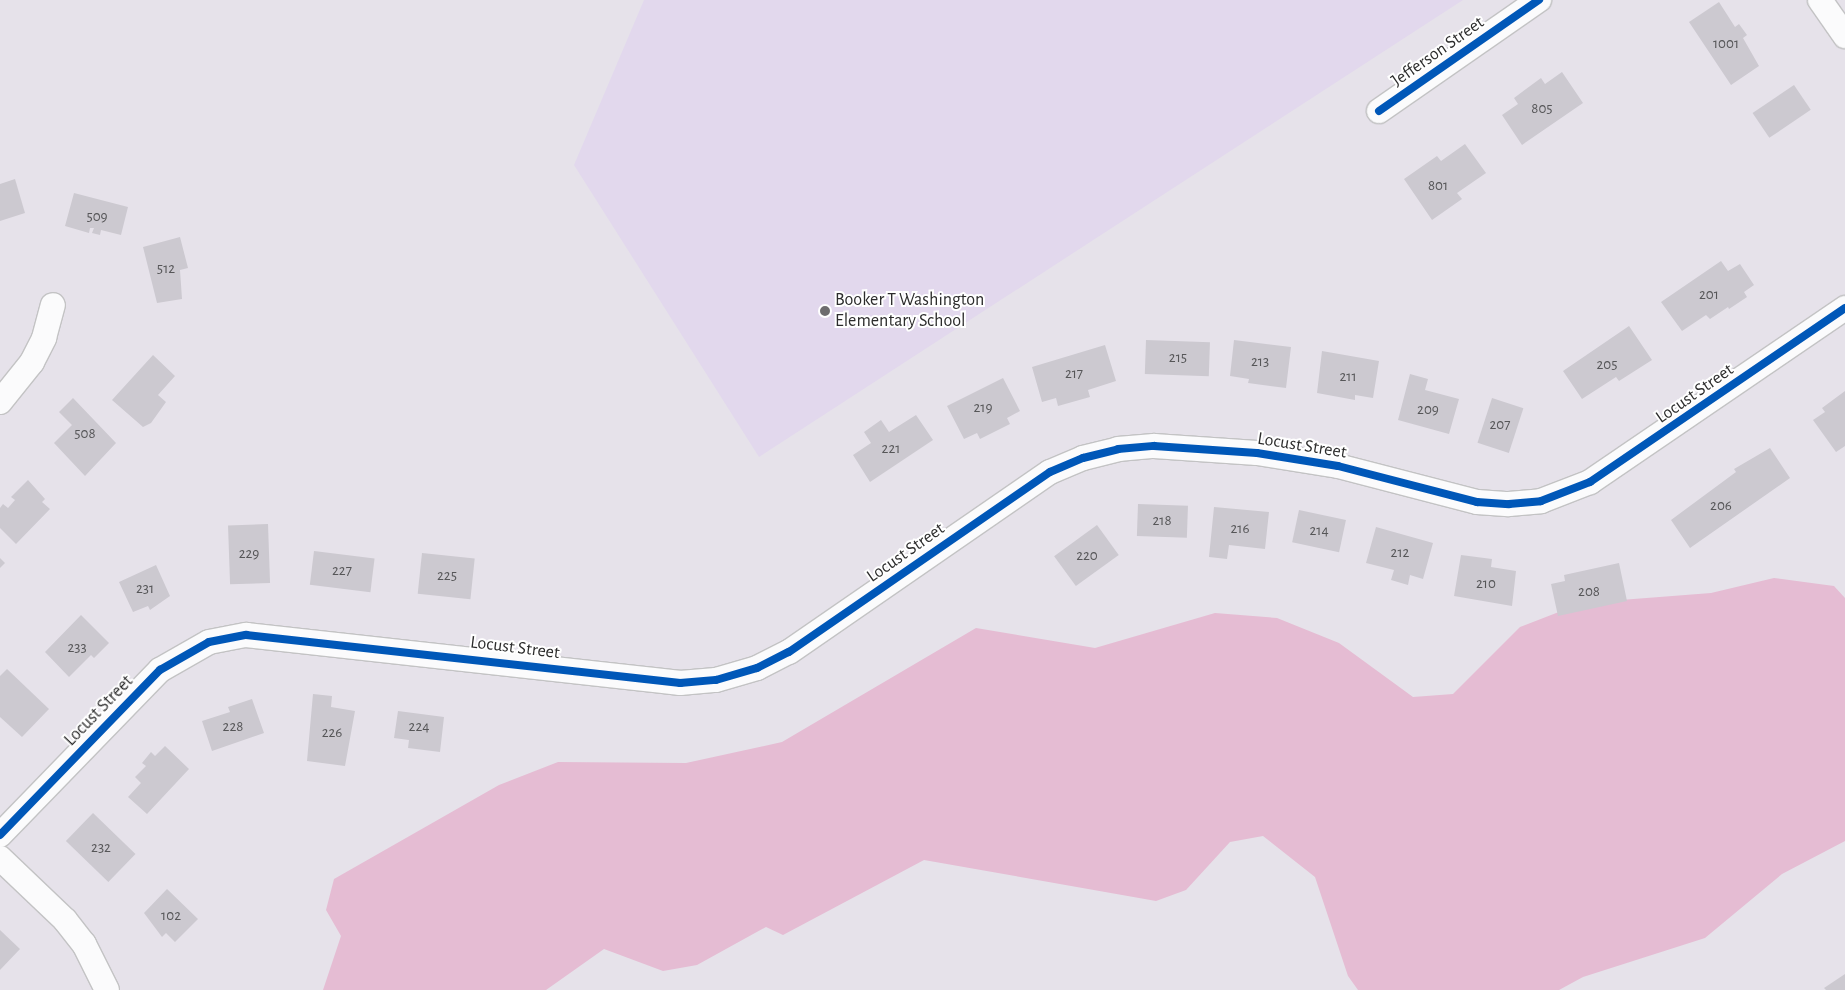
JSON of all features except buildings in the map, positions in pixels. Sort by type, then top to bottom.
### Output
[{"type":"street","name":"Jefferson Street","points":[[1379,111],[1540,0]]},
{"type":"street","points":[[1820,0],[1845,36]]},
{"type":"street","points":[[0,402],[32,362],[44,338],[53,305]]},
{"type":"street","name":"Locust Street","points":[[0,835],[160,670],[186,652],[209,642],[246,635],[680,683],[716,680],[757,668],[789,652],[1050,472],[1083,458],[1118,449],[1154,446],[1257,453],[1338,466],[1477,502],[1509,504],[1541,500],[1590,482],[1845,308]]},
{"type":"street","points":[[0,858],[65,920],[84,944],[107,990]]},
{"type":"shaded area","name":"Booker T Washington Elementary School","points":[[644,0],[1463,0],[759,457],[574,165]]},
{"type":"shaded area","points":[[1774,578],[1834,586],[1845,598],[1845,841],[1782,874],[1705,938],[1583,977],[1559,990],[1358,990],[1348,976],[1315,877],[1263,836],[1230,842],[1186,890],[1156,901],[924,860],[783,935],[766,927],[697,965],[663,971],[604,949],[546,990],[323,990],[341,936],[326,910],[334,879],[499,785],[558,762],[686,763],[782,742],[976,628],[1095,648],[1215,613],[1277,618],[1339,643],[1413,697],[1453,694],[1520,627],[1582,603],[1711,593]]},
{"type":"cycle path","points":[[1379,111],[1539,0]]},
{"type":"cycle path","points":[[0,835],[160,670],[209,642],[246,635],[680,683],[716,680],[757,668],[789,652],[1050,472],[1083,458],[1118,449],[1154,446],[1257,453],[1338,466],[1477,502],[1509,504],[1541,501],[1590,482],[1845,308]]},
{"type":"place","name":"Booker T Washington Elementary School","points":[[825,311]]}]
